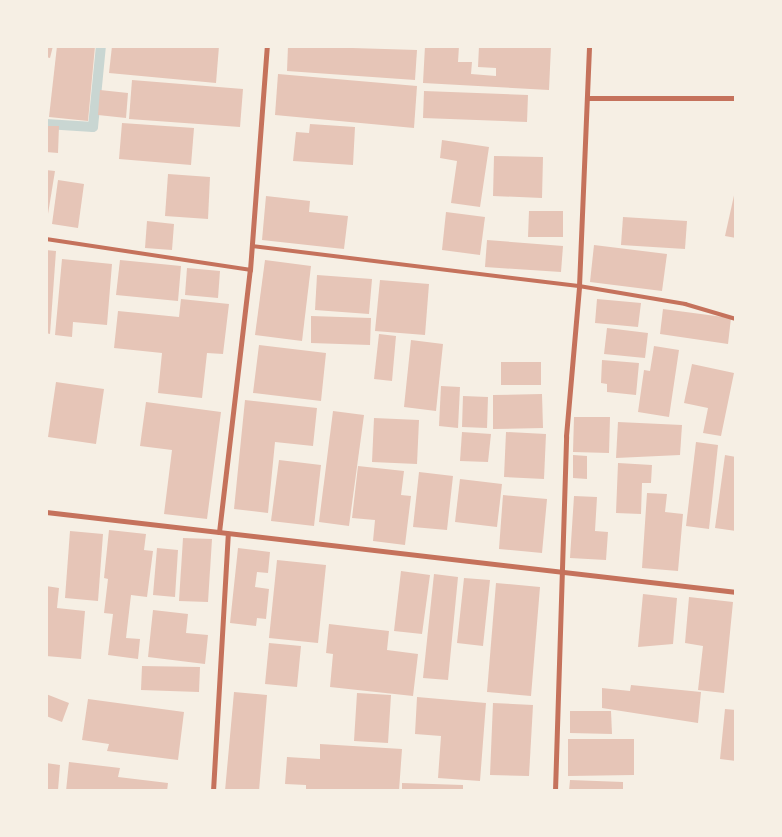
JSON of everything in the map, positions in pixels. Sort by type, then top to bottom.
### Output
[{"type":"street","points":[[219,532],[250,270],[266,46]]},
{"type":"street","points":[[555,791],[566,436],[579,286],[589,46]]},
{"type":"street","points":[[587,98],[736,98]]},
{"type":"street","points":[[46,512],[563,575],[736,592]]},
{"type":"street","points":[[213,791],[228,533]]},
{"type":"lane","points":[[46,239],[250,270]]},
{"type":"lane","points":[[252,246],[579,286],[685,304],[736,319]]},
{"type":"building","points":[[46,46],[53,46],[50,58],[46,57]]},
{"type":"building","points":[[57,46],[95,46],[88,121],[49,117]]},
{"type":"building","points":[[112,46],[219,46],[216,83],[109,73]]},
{"type":"building","points":[[288,46],[417,50],[415,80],[287,71]]},
{"type":"building","points":[[425,46],[459,46],[458,62],[472,62],[471,74],[496,76],[496,68],[478,67],[479,46],[551,46],[549,90],[423,83]]},
{"type":"building","points":[[278,74],[417,86],[414,128],[275,115]]},
{"type":"building","points":[[132,80],[243,89],[240,127],[129,119]]},
{"type":"building","points":[[100,90],[128,93],[126,118],[98,115]]},
{"type":"building","points":[[424,91],[528,95],[527,122],[423,118]]},
{"type":"building","points":[[122,123],[194,128],[191,165],[119,159]]},
{"type":"building","points":[[310,124],[355,127],[353,165],[293,161],[296,132],[309,133]]},
{"type":"building","points":[[46,126],[59,126],[58,153],[46,152]]},
{"type":"building","points":[[442,140],[489,147],[480,207],[451,203],[457,161],[440,158]]},
{"type":"building","points":[[494,156],[543,157],[542,198],[493,196]]},
{"type":"building","points":[[46,170],[55,171],[47,220],[46,220]]},
{"type":"building","points":[[168,174],[210,177],[208,219],[165,216]]},
{"type":"building","points":[[58,180],[84,184],[78,228],[52,224]]},
{"type":"building","points":[[736,191],[736,238],[725,236]]},
{"type":"building","points":[[266,196],[310,201],[309,212],[348,216],[344,249],[262,240]]},
{"type":"building","points":[[529,211],[563,211],[563,237],[528,237]]},
{"type":"building","points":[[446,212],[485,217],[480,255],[442,250]]},
{"type":"building","points":[[623,217],[687,221],[685,249],[621,245]]},
{"type":"building","points":[[147,221],[174,224],[172,250],[145,248]]},
{"type":"building","points":[[487,240],[563,246],[561,272],[485,267]]},
{"type":"building","points":[[594,245],[667,254],[662,291],[590,282]]},
{"type":"building","points":[[46,250],[56,251],[50,334],[46,333]]},
{"type":"building","points":[[62,259],[112,264],[107,325],[73,322],[72,337],[55,335]]},
{"type":"building","points":[[120,260],[181,266],[178,301],[116,295]]},
{"type":"building","points":[[265,260],[311,266],[302,341],[255,335]]},
{"type":"building","points":[[187,268],[220,271],[218,298],[185,295]]},
{"type":"building","points":[[317,275],[372,279],[369,314],[315,310]]},
{"type":"building","points":[[380,280],[429,284],[425,335],[375,331]]},
{"type":"building","points":[[181,299],[229,304],[223,354],[207,353],[202,398],[158,393],[162,353],[114,348],[118,311],[179,317]]},
{"type":"building","points":[[597,299],[641,303],[638,327],[595,323]]},
{"type":"building","points":[[663,309],[731,318],[728,344],[660,334]]},
{"type":"building","points":[[311,316],[371,318],[370,345],[311,343]]},
{"type":"building","points":[[607,328],[648,333],[645,358],[604,354]]},
{"type":"building","points":[[379,334],[396,336],[392,381],[374,379]]},
{"type":"building","points":[[411,340],[443,344],[436,411],[404,407]]},
{"type":"building","points":[[259,345],[326,353],[321,401],[253,393]]},
{"type":"building","points":[[654,346],[679,350],[669,417],[638,412],[644,370],[650,371]]},
{"type":"building","points":[[602,360],[639,363],[636,395],[607,392],[607,384],[601,383]]},
{"type":"building","points":[[501,362],[541,362],[541,385],[501,385]]},
{"type":"building","points":[[692,364],[734,373],[721,436],[703,433],[708,408],[684,403]]},
{"type":"building","points":[[56,382],[104,389],[96,444],[48,437]]},
{"type":"building","points":[[441,386],[460,387],[458,428],[439,426]]},
{"type":"building","points":[[542,394],[543,428],[493,429],[493,395]]},
{"type":"building","points":[[463,396],[488,397],[487,428],[462,427]]},
{"type":"building","points":[[245,400],[317,408],[313,446],[275,442],[268,513],[234,509]]},
{"type":"building","points":[[146,402],[221,412],[207,519],[164,514],[172,450],[140,446]]},
{"type":"building","points":[[333,411],[364,415],[349,526],[319,522]]},
{"type":"building","points":[[574,417],[610,417],[609,453],[573,452]]},
{"type":"building","points":[[374,418],[419,420],[417,464],[372,462]]},
{"type":"building","points":[[618,422],[682,425],[680,455],[616,458]]},
{"type":"building","points":[[462,432],[491,434],[488,462],[460,461]]},
{"type":"building","points":[[506,432],[546,434],[544,479],[504,477]]},
{"type":"building","points":[[696,442],[718,445],[709,529],[686,526]]},
{"type":"building","points":[[573,455],[587,456],[587,479],[573,478]]},
{"type":"building","points":[[725,455],[736,457],[736,531],[715,528]]},
{"type":"building","points":[[279,460],[321,465],[314,526],[271,521]]},
{"type":"building","points":[[618,463],[652,465],[651,483],[642,483],[641,514],[616,513]]},
{"type":"building","points":[[358,466],[404,471],[401,495],[411,496],[405,545],[373,541],[375,520],[352,518]]},
{"type":"building","points":[[419,472],[453,476],[447,530],[413,527]]},
{"type":"building","points":[[460,479],[502,484],[497,527],[455,522]]},
{"type":"building","points":[[647,493],[667,494],[665,512],[683,514],[678,571],[642,568]]},
{"type":"building","points":[[503,495],[547,499],[542,553],[499,549]]},
{"type":"building","points":[[574,496],[597,497],[595,531],[608,532],[606,560],[570,558]]},
{"type":"building","points":[[109,530],[146,534],[144,550],[153,551],[147,597],[131,595],[126,638],[140,639],[138,659],[108,655],[113,614],[104,613],[108,579],[104,578]]},
{"type":"building","points":[[70,531],[103,534],[98,601],[65,598]]},
{"type":"building","points":[[183,538],[212,539],[208,602],[179,601]]},
{"type":"building","points":[[157,548],[178,550],[175,597],[153,595]]},
{"type":"building","points":[[238,548],[270,552],[268,573],[257,572],[255,587],[269,589],[266,619],[257,618],[256,626],[230,623]]},
{"type":"building","points":[[277,560],[326,565],[318,643],[269,638]]},
{"type":"building","points":[[401,571],[430,575],[422,634],[394,631]]},
{"type":"building","points":[[434,574],[458,577],[448,680],[423,678]]},
{"type":"building","points":[[464,578],[490,580],[483,646],[457,643]]},
{"type":"building","points":[[496,583],[540,587],[531,696],[487,692]]},
{"type":"building","points":[[46,586],[59,588],[57,608],[85,611],[81,659],[46,656]]},
{"type":"building","points":[[643,594],[677,598],[673,644],[638,647]]},
{"type":"building","points":[[689,597],[733,602],[724,693],[698,690],[703,646],[685,643]]},
{"type":"building","points":[[153,610],[188,614],[186,633],[208,635],[205,664],[148,657]]},
{"type":"building","points":[[329,624],[389,631],[387,650],[418,654],[413,696],[330,687],[333,654],[326,653]]},
{"type":"building","points":[[269,643],[301,646],[297,687],[265,684]]},
{"type":"building","points":[[142,666],[200,667],[199,692],[141,690]]},
{"type":"building","points":[[631,685],[701,692],[698,723],[602,708],[602,688],[630,691]]},
{"type":"building","points":[[234,692],[267,695],[259,791],[225,791]]},
{"type":"building","points":[[357,693],[391,695],[388,743],[354,741]]},
{"type":"building","points":[[46,694],[69,703],[62,722],[46,716]]},
{"type":"building","points":[[417,697],[486,703],[480,781],[438,778],[441,736],[415,734]]},
{"type":"building","points":[[88,699],[184,712],[178,760],[107,751],[109,744],[82,740]]},
{"type":"building","points":[[493,703],[533,705],[529,776],[490,775]]},
{"type":"building","points":[[725,709],[736,710],[736,761],[720,759]]},
{"type":"building","points":[[570,711],[611,711],[612,734],[570,733]]},
{"type":"building","points":[[568,739],[634,739],[634,775],[568,776]]},
{"type":"building","points":[[320,744],[402,749],[399,791],[306,791],[306,785],[285,784],[287,757],[320,759]]},
{"type":"building","points":[[69,762],[120,768],[118,777],[168,783],[167,791],[66,791]]},
{"type":"building","points":[[46,763],[60,765],[58,790],[46,789]]},
{"type":"building","points":[[570,780],[623,782],[623,791],[569,791]]},
{"type":"building","points":[[402,783],[463,785],[463,791],[402,791]]},
{"type":"waterway","points":[[46,124],[93,127],[101,46]]}]
